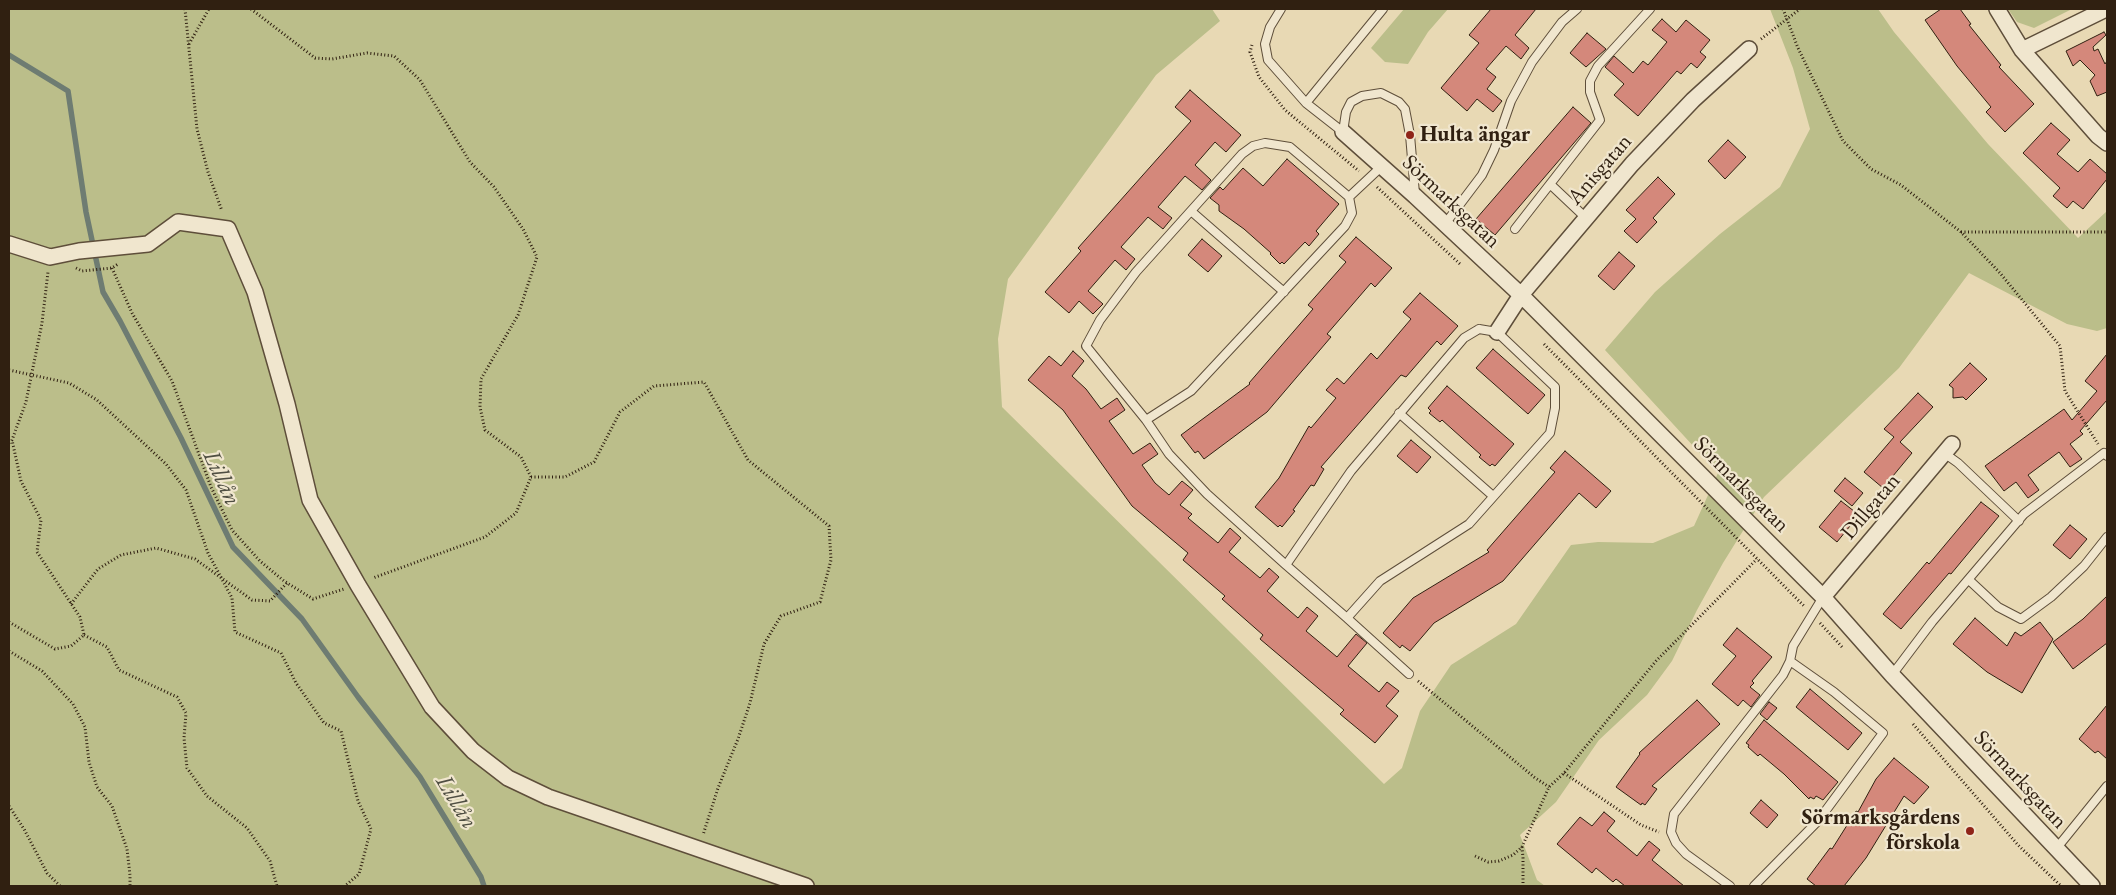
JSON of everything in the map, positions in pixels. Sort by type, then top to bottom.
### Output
[{"type":"street","points":[[1997,9],[2022,50],[2098,136],[2107,143]]},
{"type":"street","points":[[2022,50],[2106,9]]},
{"type":"street","name":"Anisgatan","points":[[1497,332],[1521,295],[1632,164],[1693,100],[1749,49]]},
{"type":"street","name":"Sörmarksgatan","points":[[1343,132],[1521,295],[1823,598],[1892,675],[2092,886]]},
{"type":"street","points":[[9,244],[50,257],[109,247],[148,244],[178,222],[228,229],[256,292],[310,500],[432,707],[473,751],[508,778],[548,797],[806,886]]},
{"type":"street","name":"Dillgatan","points":[[1823,598],[1948,448]]},
{"type":"lane","points":[[1281,9],[1270,27],[1265,44],[1268,60],[1306,103],[1343,132],[1346,112],[1351,102],[1362,96],[1381,93],[1399,102],[1406,109],[1415,196]]},
{"type":"lane","points":[[1306,103],[1383,9]]},
{"type":"lane","points":[[1445,224],[1482,176],[1494,150],[1511,101],[1532,62],[1562,22],[1577,9]]},
{"type":"lane","points":[[1514,229],[1600,120],[1590,92],[1590,81],[1598,66],[1650,9]]},
{"type":"lane","points":[[1146,420],[1191,391],[1345,226],[1352,213],[1349,197],[1290,147],[1266,143],[1253,146],[1242,154],[1136,272],[1100,320],[1086,346],[1146,420],[1169,454],[1206,494],[1409,674]]},
{"type":"lane","points":[[1349,197],[1381,167]]},
{"type":"lane","points":[[1550,184],[1586,218]]},
{"type":"lane","points":[[1191,210],[1284,292]]},
{"type":"lane","points":[[1286,566],[1351,471],[1464,338],[1479,329],[1497,332],[1555,387],[1555,408],[1550,433],[1469,524],[1380,581],[1347,618]]},
{"type":"lane","points":[[1400,413],[1493,496]]},
{"type":"lane","points":[[1948,448],[2019,521]]},
{"type":"lane","points":[[1892,675],[1932,622],[2024,514],[2106,455]]},
{"type":"lane","points":[[1969,580],[1998,607],[2020,619],[2058,591],[2084,566],[2107,537]]},
{"type":"lane","points":[[1730,886],[1686,854],[1676,843],[1671,832],[1674,814],[1783,675],[1790,660],[1793,646],[1823,598]]},
{"type":"lane","points":[[1754,886],[1818,821],[1883,734],[1834,692],[1790,660]]},
{"type":"lane","points":[[2056,848],[2107,786]]},
{"type":"path","points":[[185,9],[198,129],[208,172],[228,229]]},
{"type":"path","points":[[189,45],[208,9]]},
{"type":"path","points":[[251,9],[315,58],[332,59],[367,52],[394,56],[420,80],[470,162],[494,187],[523,229],[537,257],[518,315],[481,380],[480,407],[486,430],[521,457],[532,477]]},
{"type":"path","points":[[1783,9],[1798,48],[1843,141],[1871,169],[1901,185],[1961,232],[2000,273],[2060,346],[2065,391],[2106,455]]},
{"type":"path","points":[[1749,49],[1800,9]]},
{"type":"path","points":[[1252,42],[1250,52],[1259,77],[1285,110],[1369,180],[1462,265]]},
{"type":"path","points":[[1961,232],[2107,232]]},
{"type":"path","points":[[50,257],[42,323],[26,402],[10,441],[21,481],[41,520],[37,552],[80,617],[84,634],[107,647],[119,670],[177,697],[186,713],[184,738],[187,768],[207,796],[247,828],[270,861],[277,886]]},
{"type":"path","points":[[82,271],[112,268],[132,313],[172,381],[211,487],[232,530],[260,562],[287,583],[313,599],[485,537],[516,513],[532,477]]},
{"type":"path","points":[[1539,338],[1812,614],[1846,651]]},
{"type":"path","points":[[9,370],[69,383],[97,400],[166,464],[186,490],[208,553],[232,598],[235,632],[281,653],[296,683],[324,723],[341,731],[358,801],[371,829],[359,874],[344,886]]},
{"type":"path","points":[[532,477],[565,477],[594,462],[620,412],[654,386],[704,382],[748,460],[830,526],[831,560],[820,602],[781,616],[764,644],[750,703],[718,788],[699,850]]},
{"type":"path","points":[[71,604],[98,569],[122,555],[156,548],[195,559],[252,600],[270,601],[287,583]]},
{"type":"path","points":[[1475,856],[1488,862],[1498,861],[1513,855],[1522,847],[1549,787],[1564,773],[1656,661],[1757,558]]},
{"type":"path","points":[[9,622],[55,649],[71,646],[84,634]]},
{"type":"path","points":[[9,651],[42,670],[73,704],[85,727],[89,762],[97,787],[112,806],[127,849],[130,886]]},
{"type":"path","points":[[1409,674],[1534,777],[1549,787]]},
{"type":"path","points":[[1906,717],[2018,845],[2061,886]]},
{"type":"path","points":[[1564,773],[1642,825],[1659,832],[1671,832]]},
{"type":"path","points":[[9,806],[24,829],[47,873],[60,886]]},
{"type":"path","points":[[1522,847],[1522,886]]},
{"type":"green space","points":[[9,9],[1212,9],[1220,21],[1156,75],[1008,279],[998,339],[1002,407],[1384,784],[1402,768],[1420,711],[1451,665],[1516,624],[1571,545],[1598,542],[1653,543],[1694,526],[1718,473],[1605,350],[1655,292],[1720,234],[1780,187],[1810,129],[1793,68],[1770,9],[1878,9],[1894,32],[1988,144],[2078,238],[2107,211],[2107,328],[2097,331],[2067,324],[1969,273],[1899,368],[1764,497],[1723,563],[1672,661],[1647,695],[1599,740],[1556,802],[1520,835],[1537,880],[1545,886],[9,886]]},
{"type":"green space","points":[[1404,9],[1448,9],[1428,32],[1408,64],[1385,62],[1371,48]]},
{"type":"green space","points":[[2008,9],[2072,9],[2034,28],[2017,22]]},
{"type":"building","points":[[1491,9],[1536,9],[1515,35],[1529,48],[1521,59],[1506,46],[1486,69],[1496,77],[1487,89],[1502,101],[1493,112],[1477,99],[1467,111],[1441,88],[1479,43],[1469,35]]},
{"type":"building","points":[[1941,9],[1960,9],[1971,24],[1969,25],[2001,65],[1999,67],[2034,104],[2005,132],[1986,112],[1991,107],[1957,66],[1925,20]]},
{"type":"building","points":[[1662,19],[1676,32],[1686,20],[1710,40],[1700,52],[1706,57],[1697,68],[1691,63],[1681,74],[1677,71],[1638,116],[1614,95],[1624,84],[1605,67],[1614,56],[1633,73],[1643,61],[1648,65],[1667,42],[1652,30]]},
{"type":"building","points":[[2104,32],[2106,35],[2093,47],[2094,51],[2098,49],[2105,64],[2107,61],[2107,92],[2097,96],[2090,81],[2095,75],[2080,60],[2073,66],[2066,51]]},
{"type":"building","points":[[1587,33],[1606,49],[1586,67],[1570,53]]},
{"type":"building","points":[[1190,90],[1241,135],[1226,152],[1215,142],[1195,165],[1211,180],[1202,190],[1185,176],[1158,207],[1172,218],[1163,229],[1148,217],[1121,247],[1135,259],[1126,270],[1115,260],[1088,291],[1103,304],[1093,314],[1079,301],[1069,313],[1045,292],[1081,251],[1078,248],[1191,121],[1175,107]]},
{"type":"building","points":[[1573,107],[1591,123],[1495,235],[1476,219]]},
{"type":"building","points":[[2051,123],[2070,140],[2057,154],[2078,172],[2090,159],[2107,174],[2107,179],[2083,209],[2073,201],[2067,208],[2053,196],[2060,188],[2023,153]]},
{"type":"building","points":[[1728,140],[1746,157],[1725,179],[1708,161]]},
{"type":"building","points":[[1287,159],[1339,204],[1316,231],[1319,234],[1309,246],[1305,242],[1284,264],[1282,262],[1280,264],[1271,253],[1244,229],[1219,211],[1219,205],[1210,198],[1220,187],[1223,190],[1243,168],[1263,186]]},
{"type":"building","points":[[1658,177],[1675,194],[1653,218],[1657,222],[1637,243],[1624,231],[1636,219],[1626,210]]},
{"type":"building","points":[[1356,237],[1392,268],[1375,287],[1371,283],[1327,334],[1331,337],[1267,412],[1204,459],[1198,451],[1195,453],[1181,435],[1250,384],[1313,309],[1308,305],[1346,262],[1339,256]]},
{"type":"building","points":[[1202,239],[1222,256],[1208,272],[1188,255]]},
{"type":"building","points":[[1619,252],[1635,266],[1614,290],[1598,276]]},
{"type":"building","points":[[1420,293],[1458,326],[1441,345],[1437,341],[1406,377],[1401,375],[1321,467],[1324,469],[1314,486],[1311,485],[1293,510],[1295,511],[1282,527],[1280,525],[1278,527],[1255,507],[1279,478],[1309,426],[1311,428],[1336,398],[1326,390],[1337,378],[1344,384],[1371,353],[1377,359],[1411,319],[1403,312]]},
{"type":"building","points":[[1493,349],[1545,395],[1528,414],[1476,368]]},
{"type":"building","points":[[1073,351],[1084,361],[1072,376],[1086,389],[1101,409],[1117,398],[1125,410],[1109,421],[1133,454],[1150,443],[1158,454],[1142,465],[1155,483],[1169,495],[1182,481],[1193,490],[1180,505],[1192,514],[1188,518],[1218,543],[1230,528],[1241,538],[1229,552],[1260,578],[1269,568],[1279,577],[1267,591],[1298,618],[1307,607],[1318,616],[1306,631],[1337,657],[1356,634],[1367,643],[1348,666],[1379,692],[1387,682],[1399,691],[1386,706],[1398,716],[1375,743],[1340,714],[1344,710],[1260,639],[1263,635],[1222,599],[1225,596],[1183,560],[1188,553],[1132,506],[1063,410],[1028,380],[1049,356],[1061,366]]},
{"type":"building","points":[[2107,354],[2107,400],[2080,431],[2083,434],[2070,444],[2082,459],[2070,467],[2059,452],[2028,475],[2039,490],[2028,498],[2016,482],[2004,491],[1985,466],[2064,409],[2072,420],[2097,391],[2085,381]]},
{"type":"building","points":[[1970,363],[1987,379],[1966,400],[1963,397],[1953,398],[1953,388],[1949,385]]},
{"type":"building","points":[[1447,386],[1514,444],[1495,466],[1492,464],[1490,466],[1479,457],[1481,455],[1442,420],[1440,422],[1429,413],[1431,411],[1428,408]]},
{"type":"building","points":[[1918,393],[1933,407],[1900,442],[1912,453],[1883,488],[1864,472],[1894,437],[1884,429]]},
{"type":"building","points":[[1411,440],[1431,457],[1417,473],[1397,456]]},
{"type":"building","points":[[1565,451],[1611,491],[1596,508],[1579,493],[1503,581],[1434,623],[1410,651],[1402,645],[1400,648],[1383,633],[1413,598],[1489,552],[1487,550],[1555,472],[1550,468]]},
{"type":"building","points":[[1845,478],[1863,493],[1852,506],[1834,491]]},
{"type":"building","points":[[1841,501],[1859,515],[1837,542],[1819,527]]},
{"type":"building","points":[[1981,502],[1999,516],[1951,574],[1949,573],[1901,629],[1883,614],[1927,562],[1929,564]]},
{"type":"building","points":[[2070,525],[2087,539],[2070,559],[2053,545]]},
{"type":"building","points":[[2107,596],[2107,643],[2073,669],[2053,642],[2083,619]]},
{"type":"building","points":[[1975,618],[2007,646],[2015,632],[2021,636],[2040,622],[2053,639],[2022,693],[1987,672],[1953,644]]},
{"type":"building","points":[[1737,628],[1772,657],[1752,681],[1754,683],[1750,687],[1760,695],[1751,707],[1743,700],[1738,706],[1712,684],[1736,656],[1723,645]]},
{"type":"building","points":[[1810,689],[1862,733],[1848,750],[1796,707]]},
{"type":"building","points":[[1697,700],[1720,724],[1652,786],[1657,789],[1645,805],[1642,803],[1641,805],[1616,787],[1639,753]]},
{"type":"building","points":[[1769,702],[1777,708],[1767,720],[1760,714]]},
{"type":"building","points":[[2107,705],[2107,759],[2098,751],[2095,753],[2079,739]]},
{"type":"building","points":[[1764,720],[1838,782],[1823,800],[1816,796],[1814,799],[1810,797],[1809,799],[1784,774],[1760,754],[1758,756],[1748,747],[1749,745],[1746,743]]},
{"type":"building","points":[[1894,758],[1929,787],[1914,804],[1904,796],[1866,858],[1844,886],[1816,886],[1807,879],[1830,848],[1832,849],[1856,811],[1858,812],[1876,779]]},
{"type":"building","points":[[1761,800],[1778,815],[1767,828],[1750,813]]},
{"type":"building","points":[[1604,812],[1615,821],[1607,831],[1637,856],[1649,841],[1660,850],[1652,860],[1684,886],[1625,886],[1616,879],[1613,882],[1596,868],[1592,873],[1557,844],[1580,817],[1592,826]]},
{"type":"waterway","name":"Lillån","points":[[9,55],[68,91],[86,212],[103,292],[181,438],[233,547],[302,619],[358,697],[420,777],[481,877],[484,886]]},
{"type":"place","name":"Hulta ängar","points":[[1410,135]]},
{"type":"place","name":"Sörmarksgårdens förskola","points":[[1970,831]]}]
